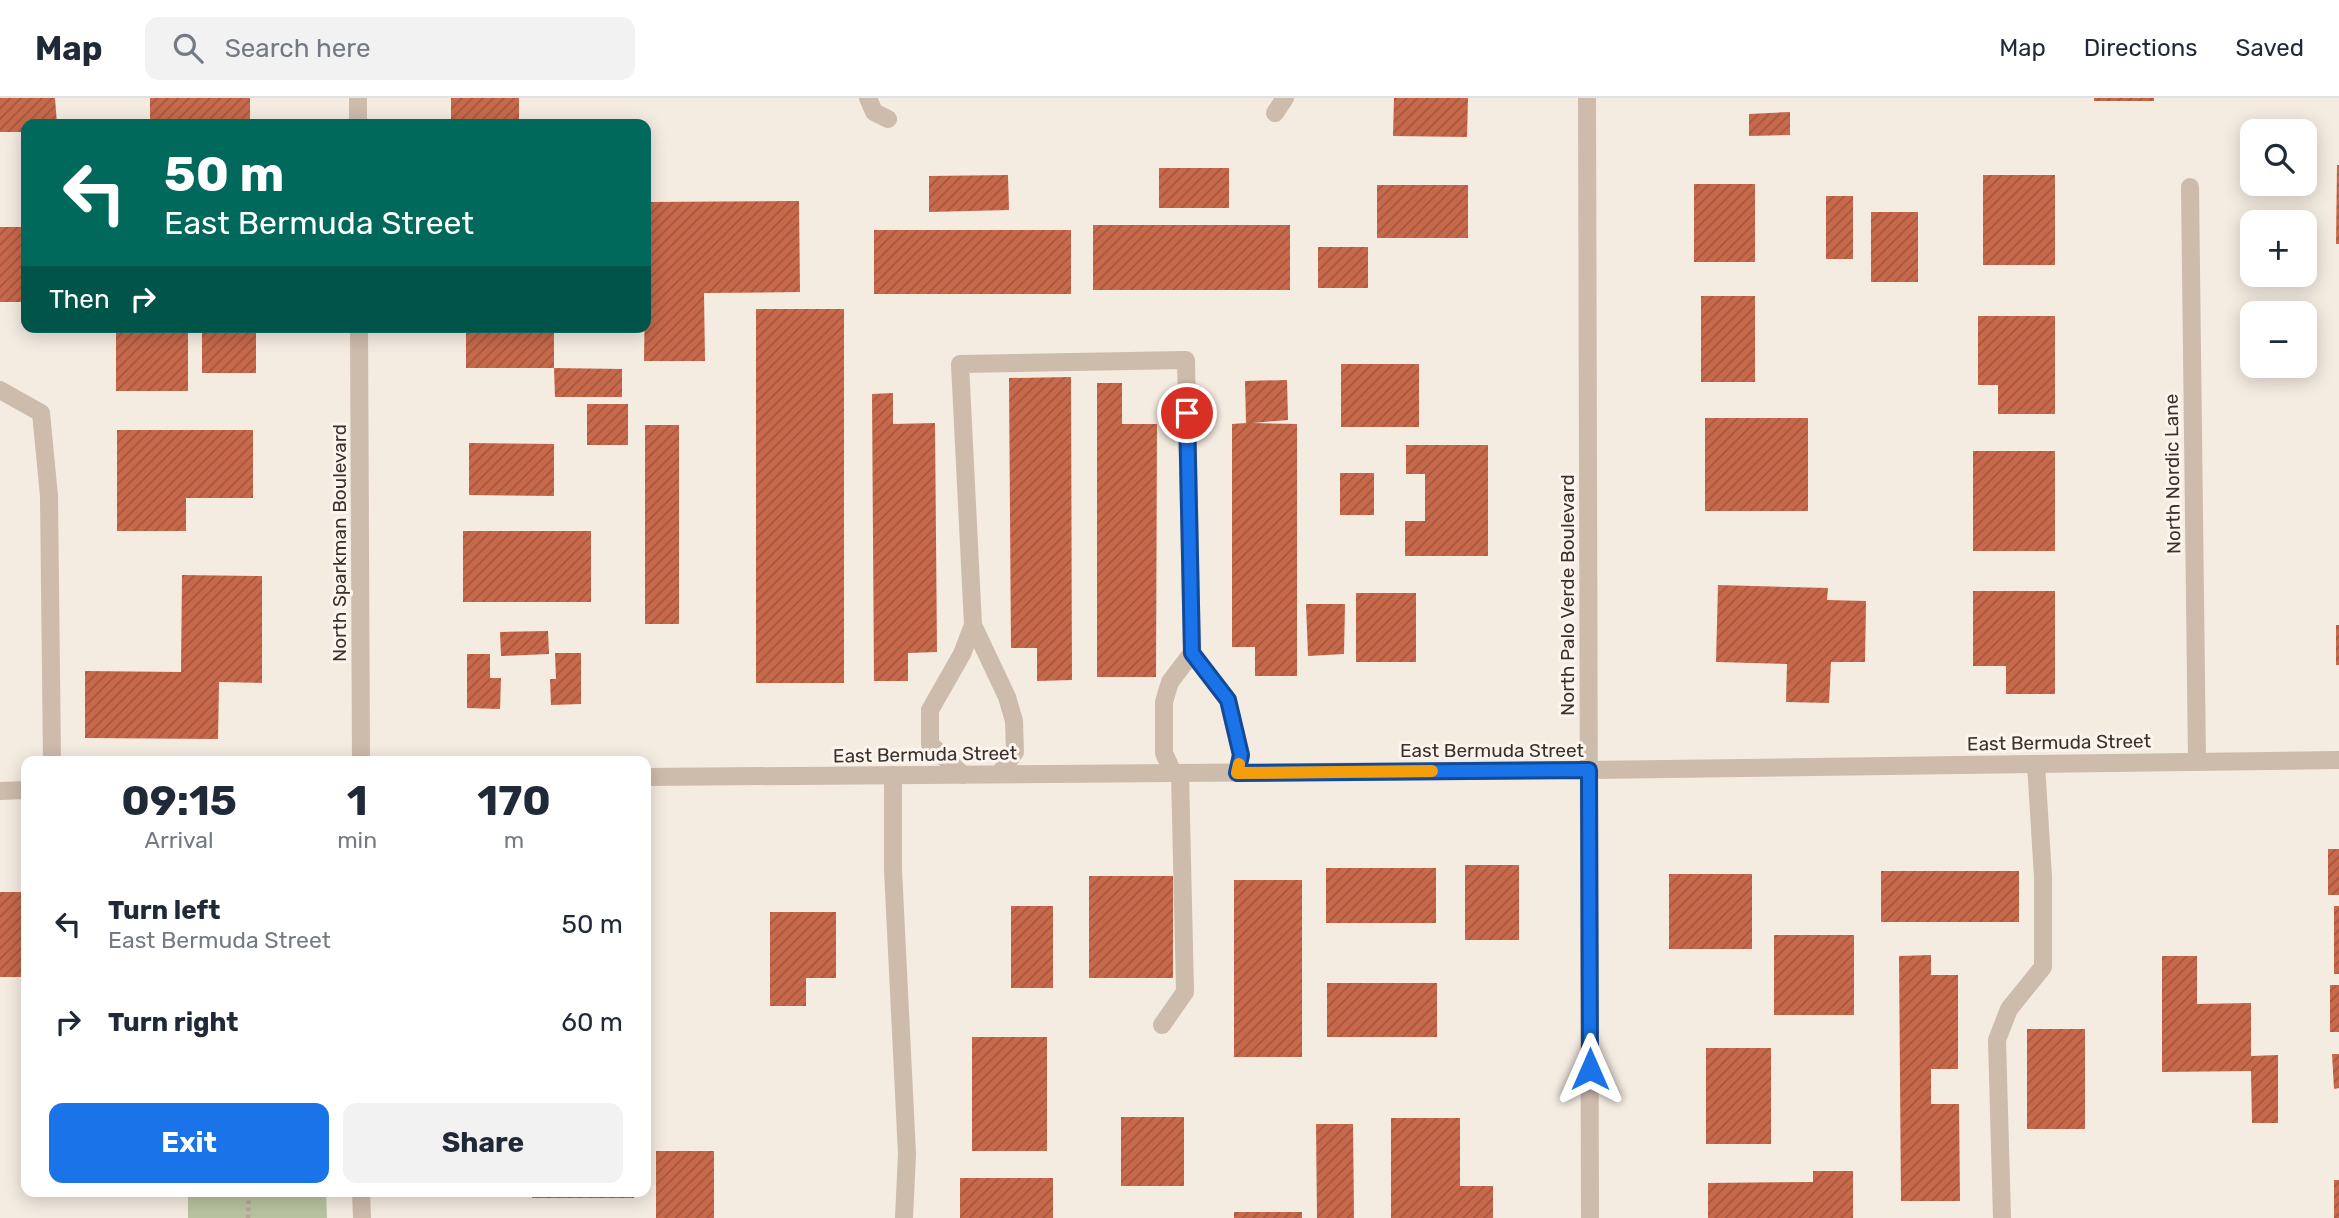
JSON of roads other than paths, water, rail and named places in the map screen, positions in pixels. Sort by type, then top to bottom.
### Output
[{"type":"street","points":[[358,98],[358,119]]},
{"type":"street","points":[[868,98],[874,112],[888,119]]},
{"type":"street","name":"North Palo Verde Boulevard","points":[[1587,98],[1590,1218]]},
{"type":"street","name":"North Nordic Lane","points":[[2190,187],[2197,761]]},
{"type":"street","name":"North Sparkman Boulevard","points":[[359,333],[359,756]]},
{"type":"street","points":[[999,774],[1016,752],[1014,721],[998,677],[973,625],[960,364],[1186,359],[1192,653],[1228,700],[1241,755],[1237,773]]},
{"type":"street","points":[[0,390],[41,413],[49,496],[52,756]]},
{"type":"street","points":[[963,775],[930,744],[930,710],[962,654],[973,625]]},
{"type":"street","points":[[1162,1025],[1185,992],[1177,773],[1164,753],[1164,702],[1170,682],[1192,653]]},
{"type":"street","name":"East Bermuda Street","points":[[651,777],[1589,770],[2339,760]]},
{"type":"street","points":[[2002,1218],[1997,1040],[2008,1009],[2043,967],[2042,877],[2036,764]]},
{"type":"street","points":[[893,775],[893,870],[907,1154],[904,1218]]},
{"type":"street","points":[[0,791],[21,790]]},
{"type":"street","points":[[361,1197],[362,1218]]}]
